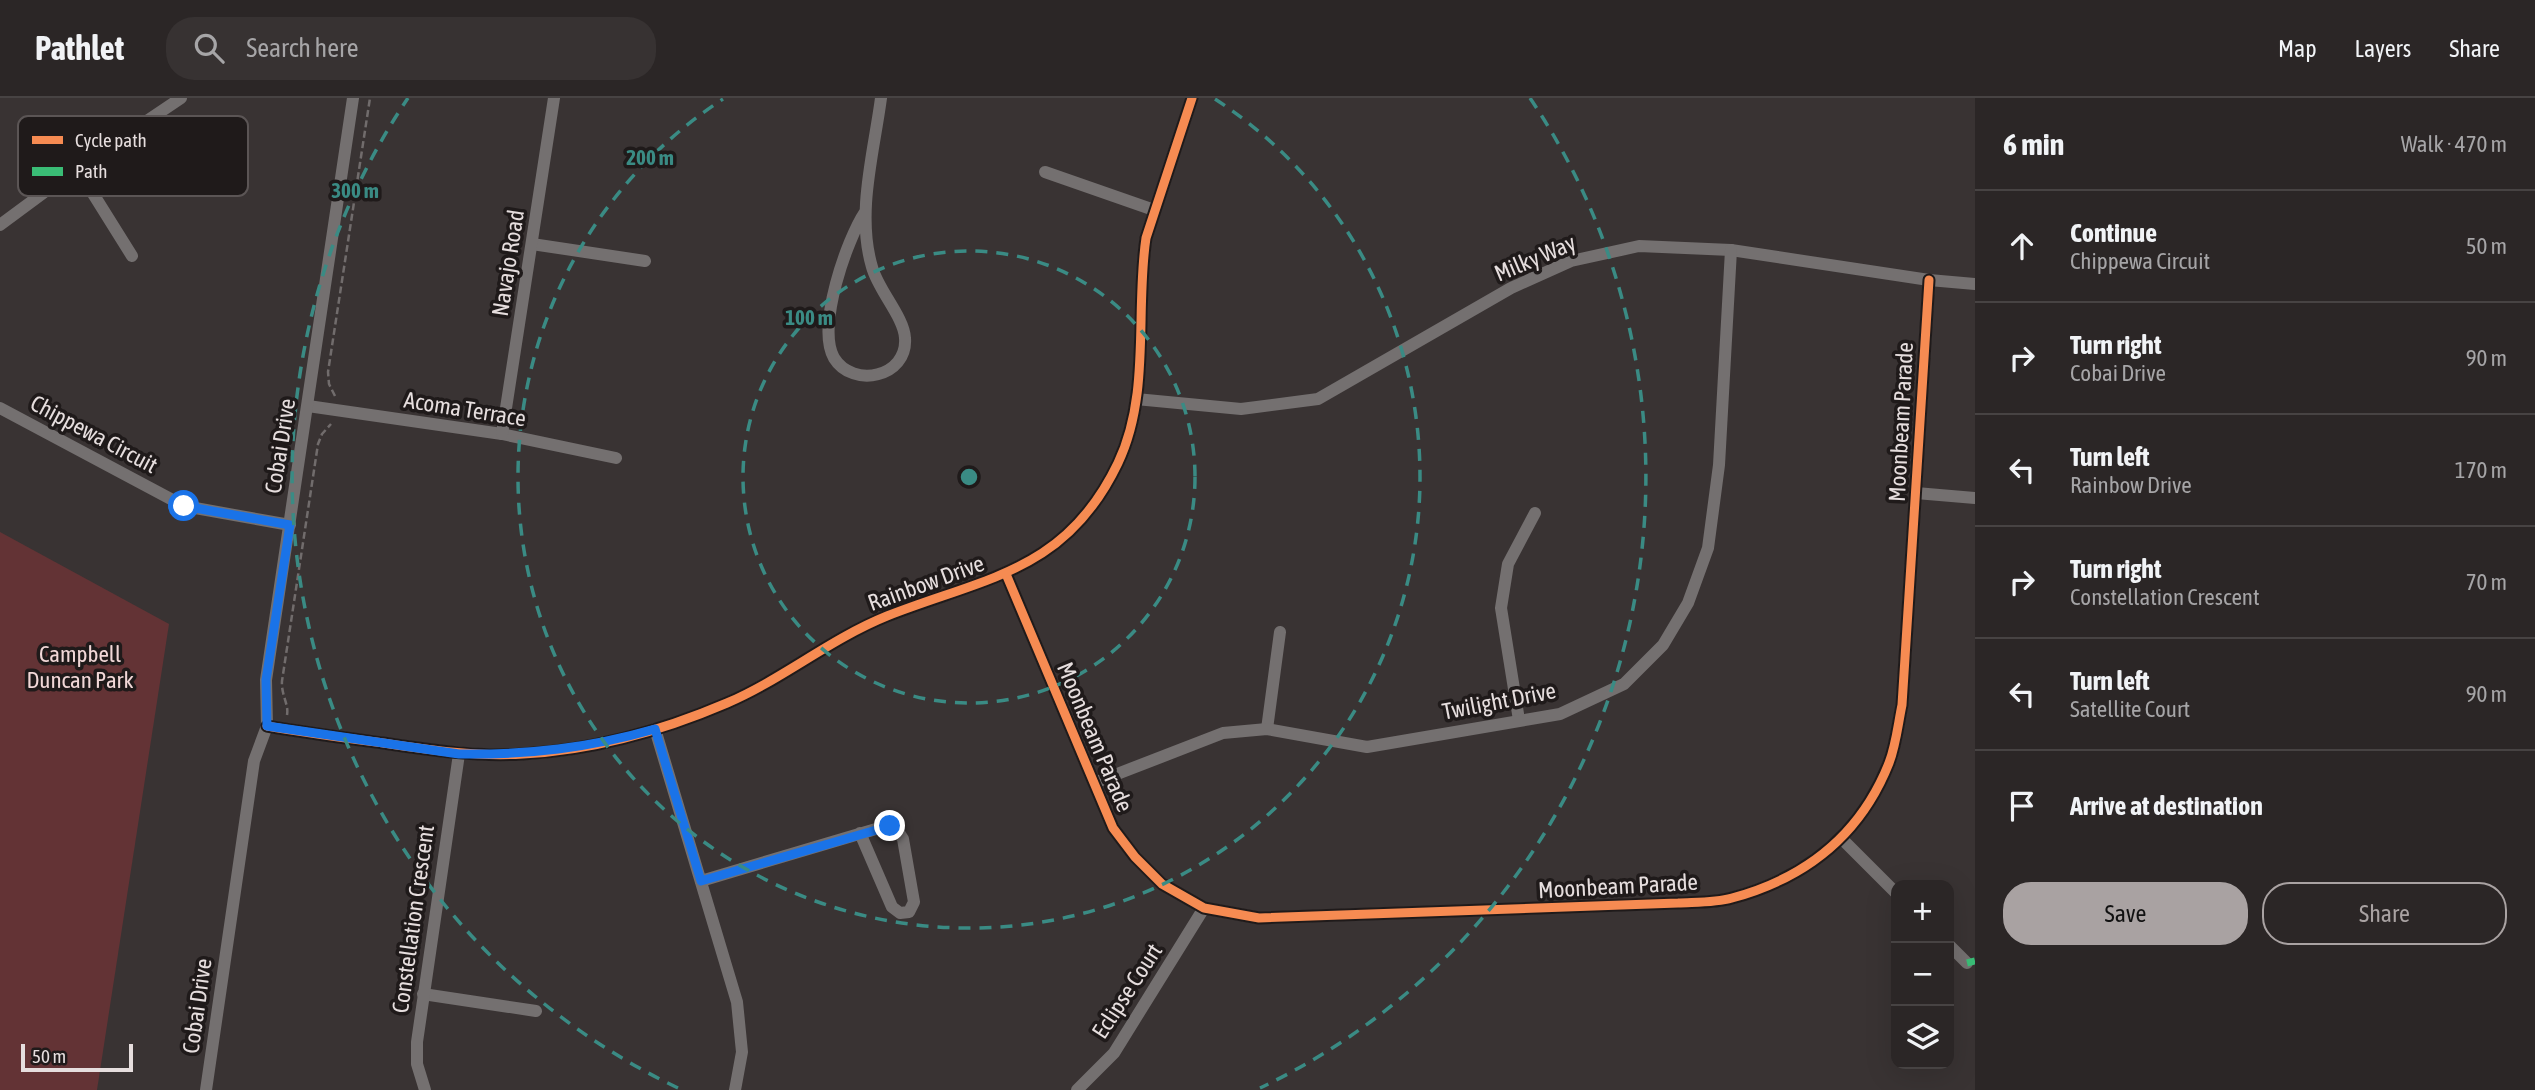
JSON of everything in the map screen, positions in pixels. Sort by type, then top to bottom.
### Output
[{"type":"street","points":[[154,116],[181,98]]},
{"type":"street","name":"Cobai Drive","points":[[206,1090],[254,761],[267,726],[266,680],[353,98]]},
{"type":"street","name":"Navajo Road","points":[[502,435],[554,98]]},
{"type":"street","points":[[865,212],[856,225],[837,282],[827,330],[833,357],[849,373],[858,376],[875,375],[894,367],[905,349],[902,325],[872,267],[865,212],[881,98]]},
{"type":"street","name":"Rainbow Drive","points":[[267,726],[459,754],[524,754],[615,741],[745,695],[797,667],[831,644],[886,617],[1006,574],[1045,553],[1069,533],[1091,509],[1119,463],[1129,435],[1136,399],[1143,261],[1154,210],[1192,98]]},
{"type":"street","points":[[1045,173],[1154,210]]},
{"type":"street","points":[[0,225],[39,196]]},
{"type":"street","points":[[94,196],[132,256]]},
{"type":"street","points":[[532,244],[645,261]]},
{"type":"street","name":"Milky Way","points":[[1136,399],[1241,408],[1318,399],[1511,288],[1571,261],[1639,246],[1731,250],[1928,280],[1975,284]]},
{"type":"street","name":"Twilight Drive","points":[[1094,783],[1223,733],[1267,729],[1367,747],[1560,714],[1624,684],[1663,645],[1688,603],[1708,548],[1719,465],[1731,250]]},
{"type":"street","name":"Moonbeam Parade","points":[[1006,574],[1113,828],[1135,857],[1163,884],[1204,908],[1259,918],[1678,904],[1730,899],[1792,877],[1842,839],[1870,802],[1890,761],[1902,705],[1928,280]]},
{"type":"street","name":"Acoma Terrace","points":[[308,405],[502,435],[616,458]]},
{"type":"street","name":"Chippewa Circuit","points":[[0,408],[184,506],[290,525]]},
{"type":"street","points":[[1916,493],[1975,498]]},
{"type":"street","points":[[1518,720],[1501,608],[1508,564],[1535,513]]},
{"type":"street","points":[[1267,729],[1280,632]]},
{"type":"street","points":[[655,729],[739,1015],[742,1052],[735,1090]]},
{"type":"street","name":"Constellation Crescent","points":[[425,1090],[417,1064],[417,1053],[423,994],[459,754]]},
{"type":"street","points":[[701,881],[860,833],[890,826],[901,833],[914,902],[909,912],[900,913],[892,907],[860,833]]},
{"type":"street","points":[[1842,839],[1891,889]]},
{"type":"street","name":"Eclipse Court","points":[[1077,1090],[1114,1053],[1204,908]]},
{"type":"street","points":[[1954,950],[1967,963]]},
{"type":"street","points":[[423,994],[536,1011]]},
{"type":"path","points":[[285,729],[288,708],[282,695],[284,667],[318,444],[322,434],[331,426],[335,394],[329,384],[328,372],[370,98]]},
{"type":"green space","name":"Campbell Duncan Park","points":[[0,532],[169,624],[97,1090],[0,1090]]},
{"type":"marked path","points":[[1967,963],[1975,961]]},
{"type":"cycle path","points":[[267,726],[470,754],[549,752],[602,743],[653,730],[727,703],[768,683],[866,625],[990,579],[1020,566],[1048,549],[1074,527],[1097,499],[1118,463],[1128,437],[1138,381],[1146,238],[1192,98]]},
{"type":"cycle path","points":[[1006,574],[1113,828],[1135,857],[1162,884],[1204,908],[1259,918],[1698,902],[1732,898],[1784,879],[1827,850],[1846,833],[1863,812],[1889,763],[1902,705],[1929,280]]},
{"type":"route","points":[[184,506],[290,525],[266,680],[267,726],[459,754],[492,755],[524,754],[615,741],[655,729],[701,881],[890,826]]}]
